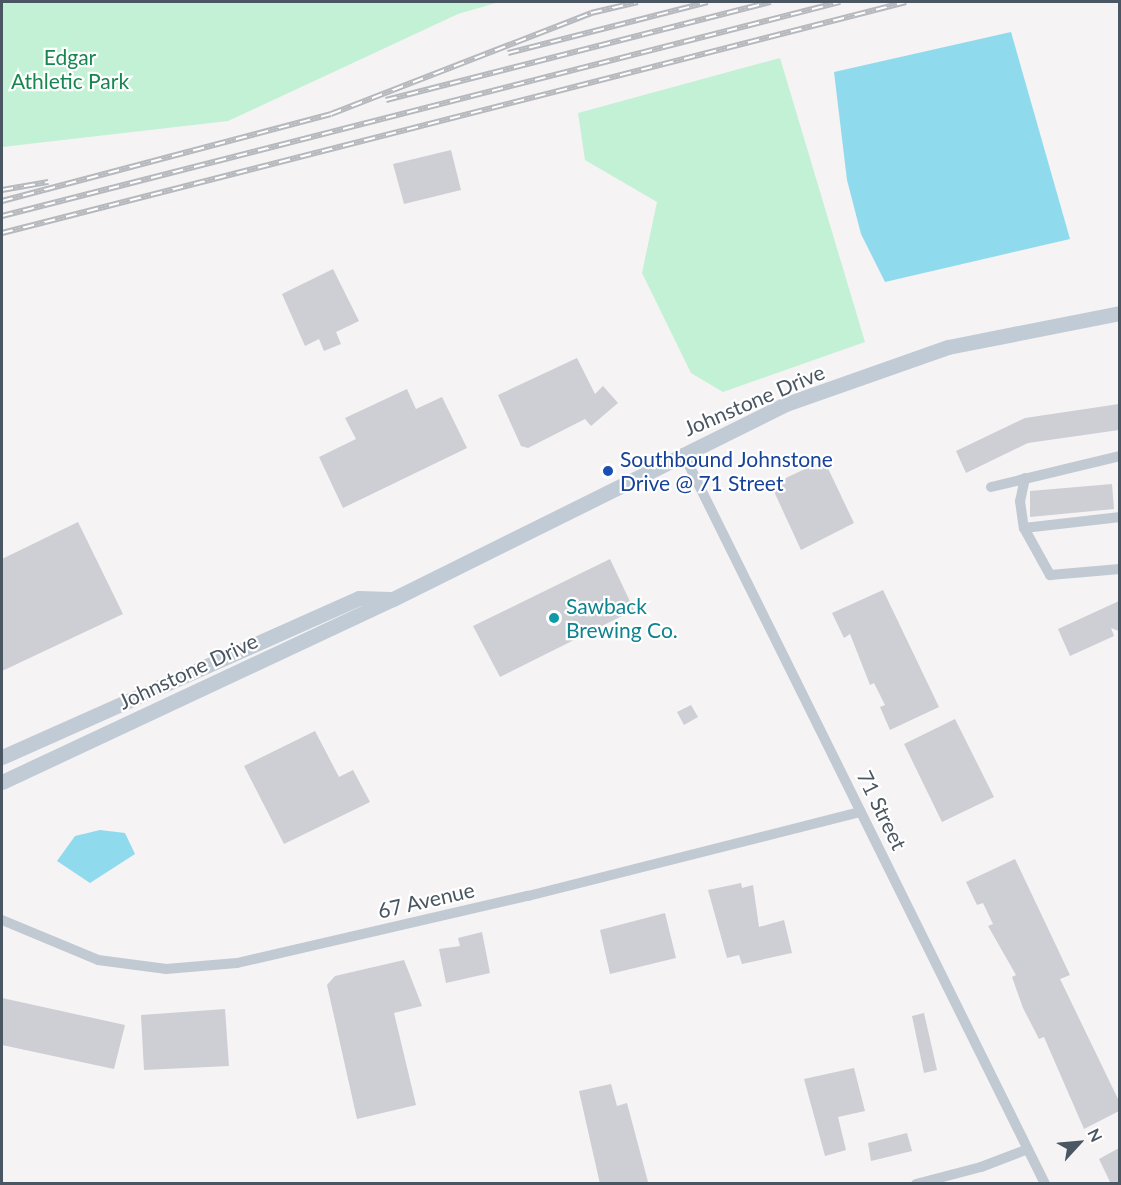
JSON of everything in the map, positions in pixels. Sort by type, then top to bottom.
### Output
[{"type":"main road","name":"Johnstone Drive","points":[[2,782],[393,599],[683,453],[786,404],[948,346],[1119,313]]},
{"type":"main road","name":"Johnstone Drive","points":[[2,757],[359,598],[393,599]]},
{"type":"street","name":"71 Street","points":[[683,453],[1045,1184]]},
{"type":"street","points":[[991,487],[1119,456]]},
{"type":"street","points":[[1025,478],[1020,501],[1024,528],[1050,575],[1119,569]]},
{"type":"street","points":[[1024,528],[1119,517]]},
{"type":"street","name":"67 Avenue","points":[[2,920],[98,960],[166,969],[237,963],[528,896],[861,812]]},
{"type":"street","points":[[916,1184],[981,1167],[1028,1149]]},
{"type":"green space","name":"Edgar Athletic Park","points":[[2,2],[499,2],[458,14],[228,121],[2,147]]},
{"type":"green space","points":[[780,58],[865,342],[723,392],[691,373],[642,273],[657,202],[585,160],[578,113]]},
{"type":"water","points":[[1011,32],[1070,239],[885,282],[861,234],[847,180],[834,72]]},
{"type":"water","points":[[100,830],[125,833],[135,854],[90,883],[57,861],[75,836]]},
{"type":"building","points":[[451,150],[461,190],[404,204],[393,164]]},
{"type":"building","points":[[333,269],[359,321],[336,332],[341,344],[324,351],[319,339],[305,346],[282,294]]},
{"type":"building","points":[[577,358],[595,394],[603,386],[618,403],[591,426],[585,419],[528,448],[521,446],[498,395]]},
{"type":"building","points":[[407,389],[416,409],[442,397],[467,448],[343,508],[319,457],[356,439],[345,418]]},
{"type":"building","points":[[1119,404],[1119,430],[1028,443],[966,473],[956,451],[1025,418]]},
{"type":"building","points":[[824,460],[854,523],[801,550],[771,485]]},
{"type":"building","points":[[1112,484],[1114,509],[1030,517],[1030,491]]},
{"type":"building","points":[[78,522],[123,614],[2,671],[2,559]]},
{"type":"building","name":"Sawback Brewing Co.","points":[[610,559],[634,610],[500,677],[473,626]]},
{"type":"building","points":[[883,590],[939,707],[890,730],[880,707],[885,705],[874,683],[870,685],[850,634],[844,638],[832,613]]},
{"type":"building","points":[[1119,601],[1119,631],[1111,628],[1114,636],[1070,656],[1058,629]]},
{"type":"building","points":[[691,705],[698,717],[684,725],[677,712]]},
{"type":"building","points":[[955,719],[994,797],[942,822],[904,744]]},
{"type":"building","points":[[315,731],[339,777],[353,770],[370,802],[284,844],[244,766]]},
{"type":"building","points":[[1015,859],[1070,975],[1060,979],[1119,1101],[1119,1111],[1084,1129],[1044,1037],[1039,1039],[1023,1008],[1012,977],[1016,975],[988,926],[993,924],[983,903],[977,905],[966,882]]},
{"type":"building","points":[[741,883],[742,888],[753,885],[759,927],[784,920],[792,953],[742,964],[739,955],[727,958],[708,890]]},
{"type":"building","points":[[665,913],[676,958],[610,974],[600,930]]},
{"type":"building","points":[[482,932],[490,973],[446,983],[439,949],[460,946],[458,938]]},
{"type":"building","points":[[404,960],[422,1006],[394,1013],[416,1105],[357,1119],[327,985],[335,976]]},
{"type":"building","points":[[2,998],[125,1025],[114,1069],[2,1045]]},
{"type":"building","points":[[225,1009],[229,1066],[144,1070],[141,1015]]},
{"type":"building","points":[[924,1013],[937,1070],[924,1073],[912,1016]]},
{"type":"building","points":[[854,1068],[865,1111],[838,1117],[846,1150],[825,1156],[804,1079]]},
{"type":"building","points":[[611,1084],[617,1106],[627,1103],[648,1182],[600,1184],[579,1091]]},
{"type":"building","points":[[907,1133],[912,1151],[871,1161],[868,1143]]},
{"type":"building","points":[[1119,1148],[1119,1184],[1111,1184],[1099,1159]]},
{"type":"railway","points":[[2,201],[331,114],[591,13],[638,2]]},
{"type":"railway","points":[[508,53],[708,2]]},
{"type":"railway","points":[[386,100],[771,2]]},
{"type":"railway","points":[[2,216],[840,2]]},
{"type":"railway","points":[[2,233],[906,2]]},
{"type":"railway","points":[[2,190],[48,182]]},
{"type":"place","name":"Southbound Johnstone Drive @ 71 Street","points":[[608,471]]},
{"type":"place","name":"Sawback Brewing Co.","points":[[554,618]]}]
